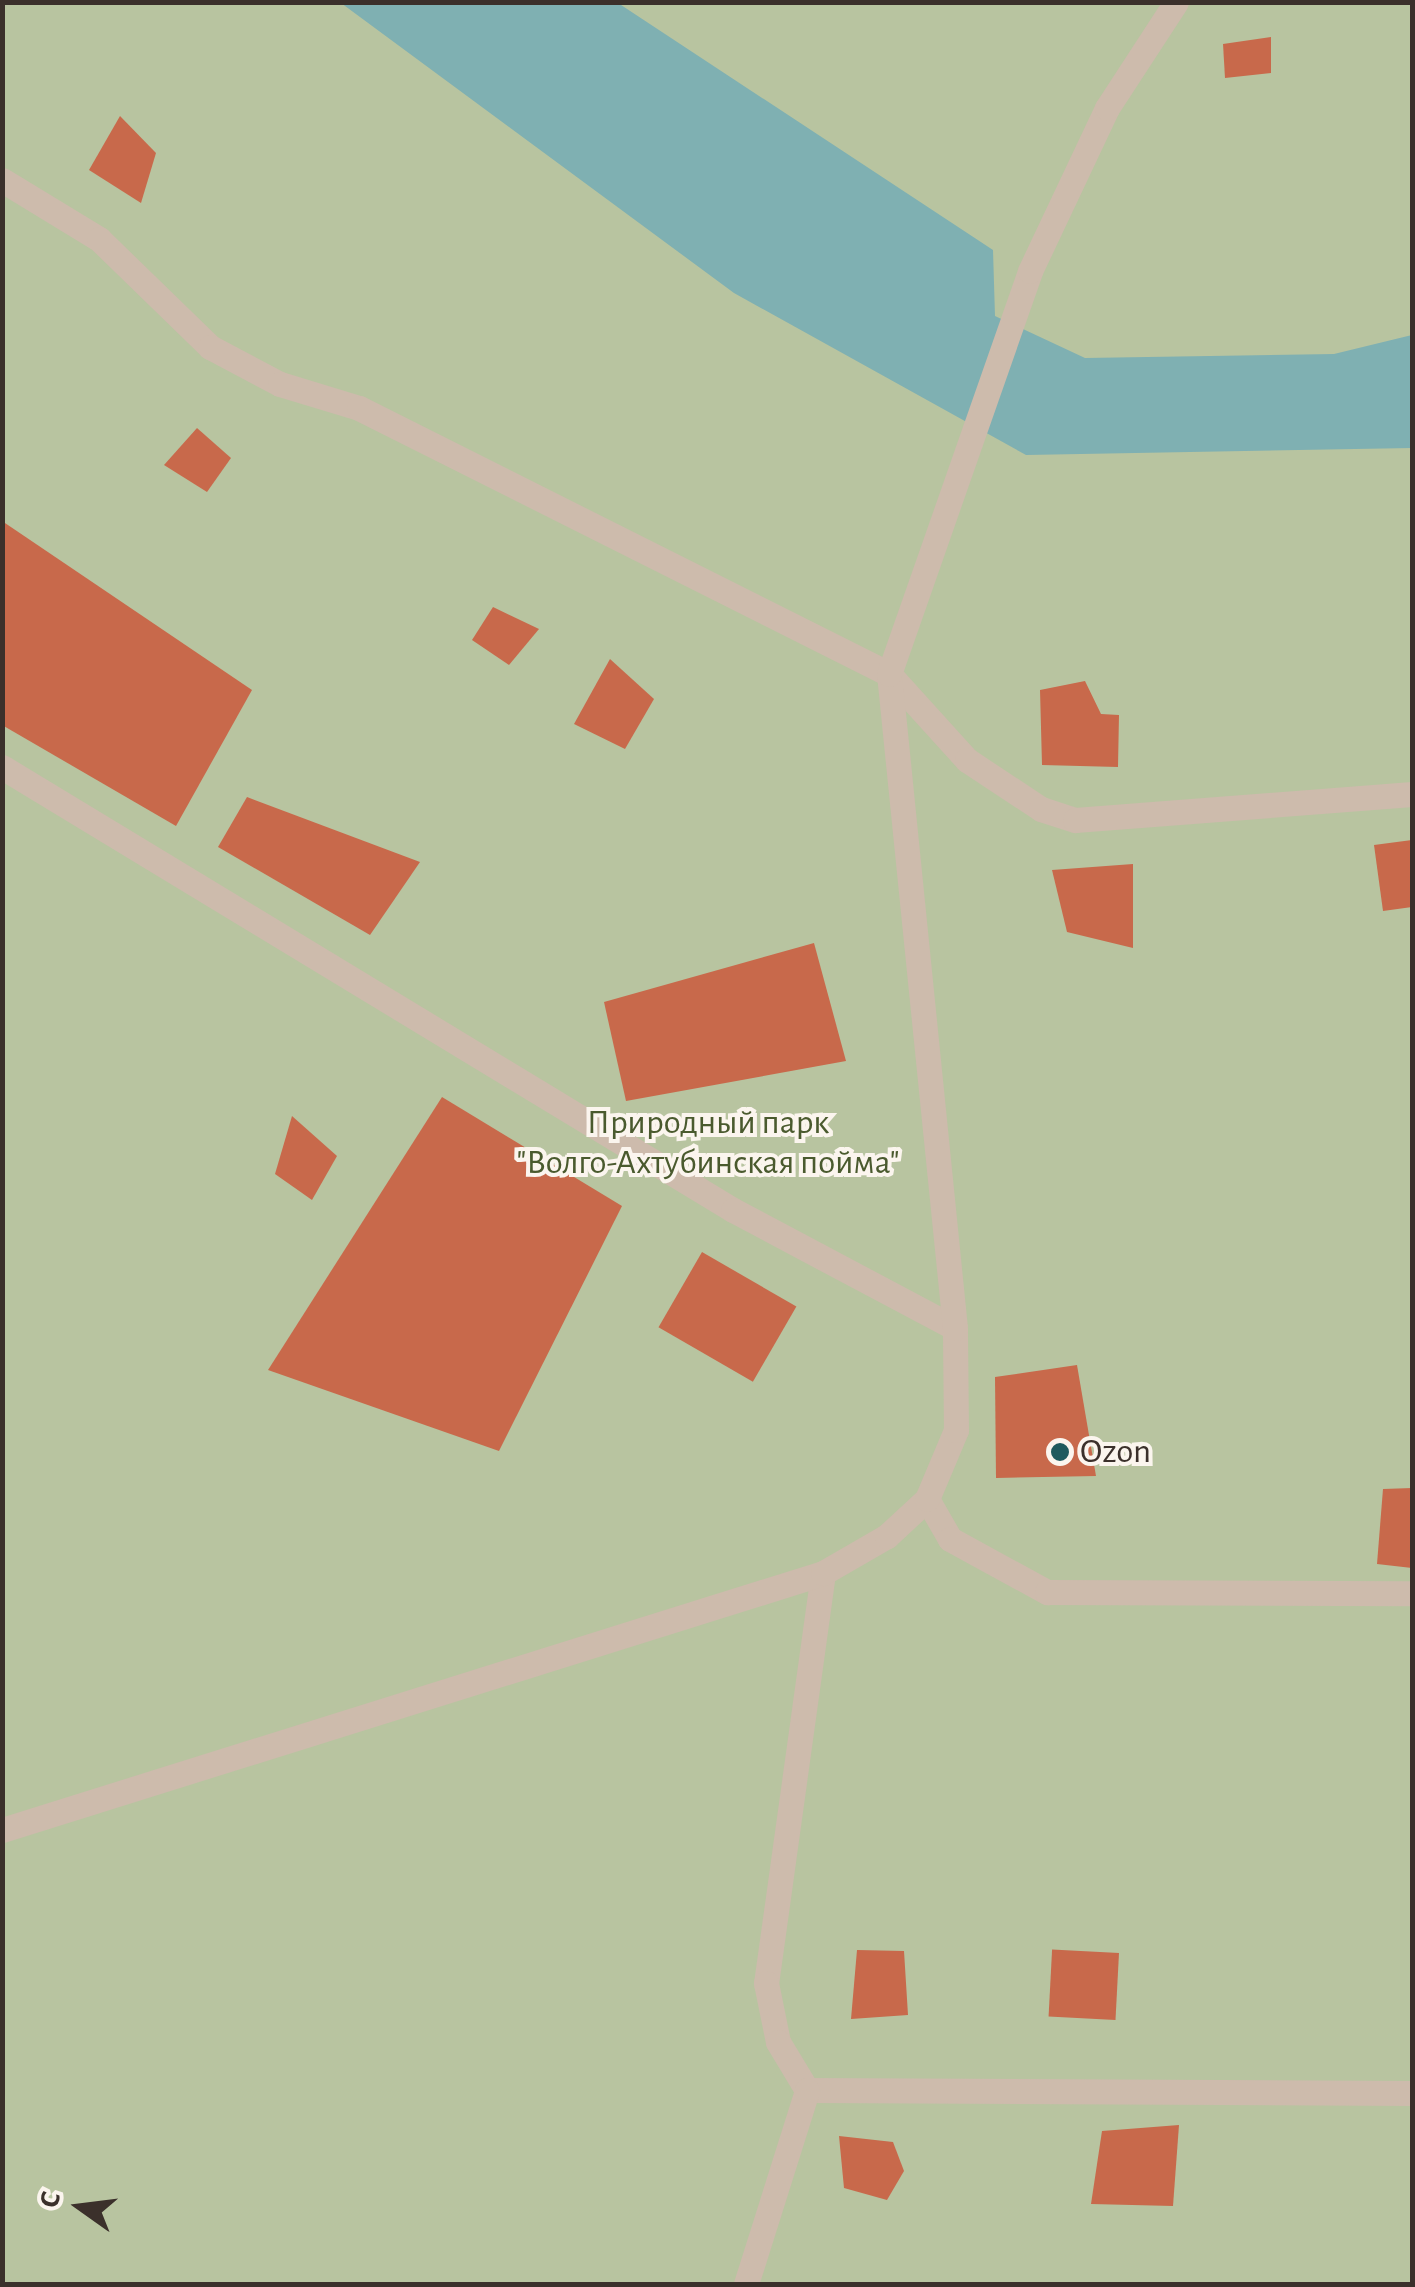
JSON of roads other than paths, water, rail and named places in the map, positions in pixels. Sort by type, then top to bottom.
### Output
[{"type":"street","points":[[2,1830],[823,1573],[887,1536],[927,1498],[956,1430],[956,1328],[890,674],[1030,271],[1107,108],[1176,2]]},
{"type":"street","points":[[2,180],[99,239],[210,347],[280,384],[360,408],[890,674],[967,760],[1075,820],[1412,794]]},
{"type":"street","points":[[2,767],[732,1210],[956,1328]]},
{"type":"street","points":[[927,1498],[950,1539],[1047,1592],[1412,1593]]},
{"type":"street","points":[[746,2284],[807,2090],[778,2042],[766,1984],[823,1573]]},
{"type":"street","points":[[807,2090],[1412,2093]]},
{"type":"water","points":[[341,3],[618,3],[993,250],[995,316],[1085,358],[1334,354],[1412,335],[1412,448],[1026,455],[734,293]]},
{"type":"place","name":"Ozon","points":[[1060,1452]]},
{"type":"park label","name":"Природный парк \"Волго-Ахтубинская пойма\"","points":[[708,1143]]}]
